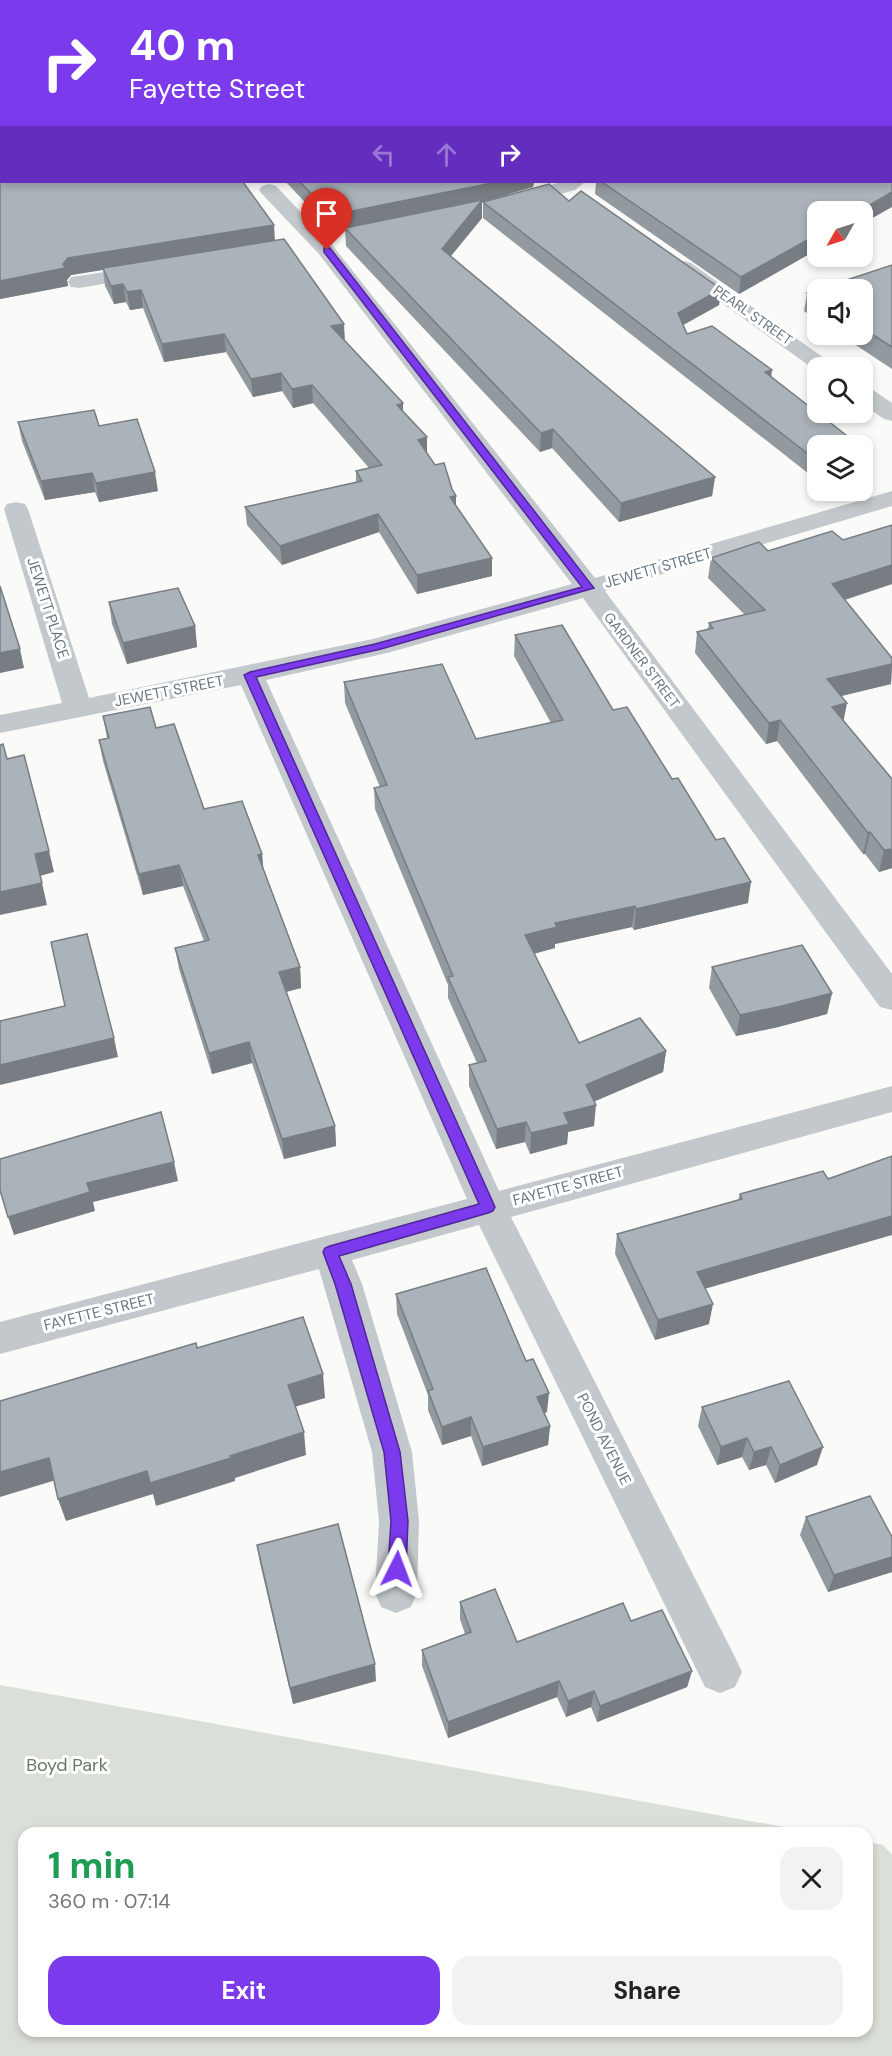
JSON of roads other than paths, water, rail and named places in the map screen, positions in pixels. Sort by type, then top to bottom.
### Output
[{"type":"street","points":[[495,206],[572,186]]},
{"type":"street","name":"GARDNER STREET","points":[[269,190],[321,243],[588,588],[892,998]]},
{"type":"street","name":"PEARL STREET","points":[[667,255],[811,357]]},
{"type":"street","points":[[79,282],[169,268]]},
{"type":"street","points":[[873,401],[892,414]]},
{"type":"street","name":"JEWETT STREET","points":[[0,724],[250,675],[387,644],[588,588],[892,498]]},
{"type":"street","name":"JEWETT PLACE","points":[[16,508],[78,708]]},
{"type":"street","name":"POND AVENUE","points":[[250,675],[488,1207],[720,1672]]},
{"type":"street","name":"FAYETTE STREET","points":[[0,1338],[330,1252],[488,1207],[892,1099]]},
{"type":"street","points":[[330,1252],[343,1284],[392,1452],[399,1521],[396,1593]]},
{"type":"park label","name":"Boyd Park","points":[[67,1765]]}]
